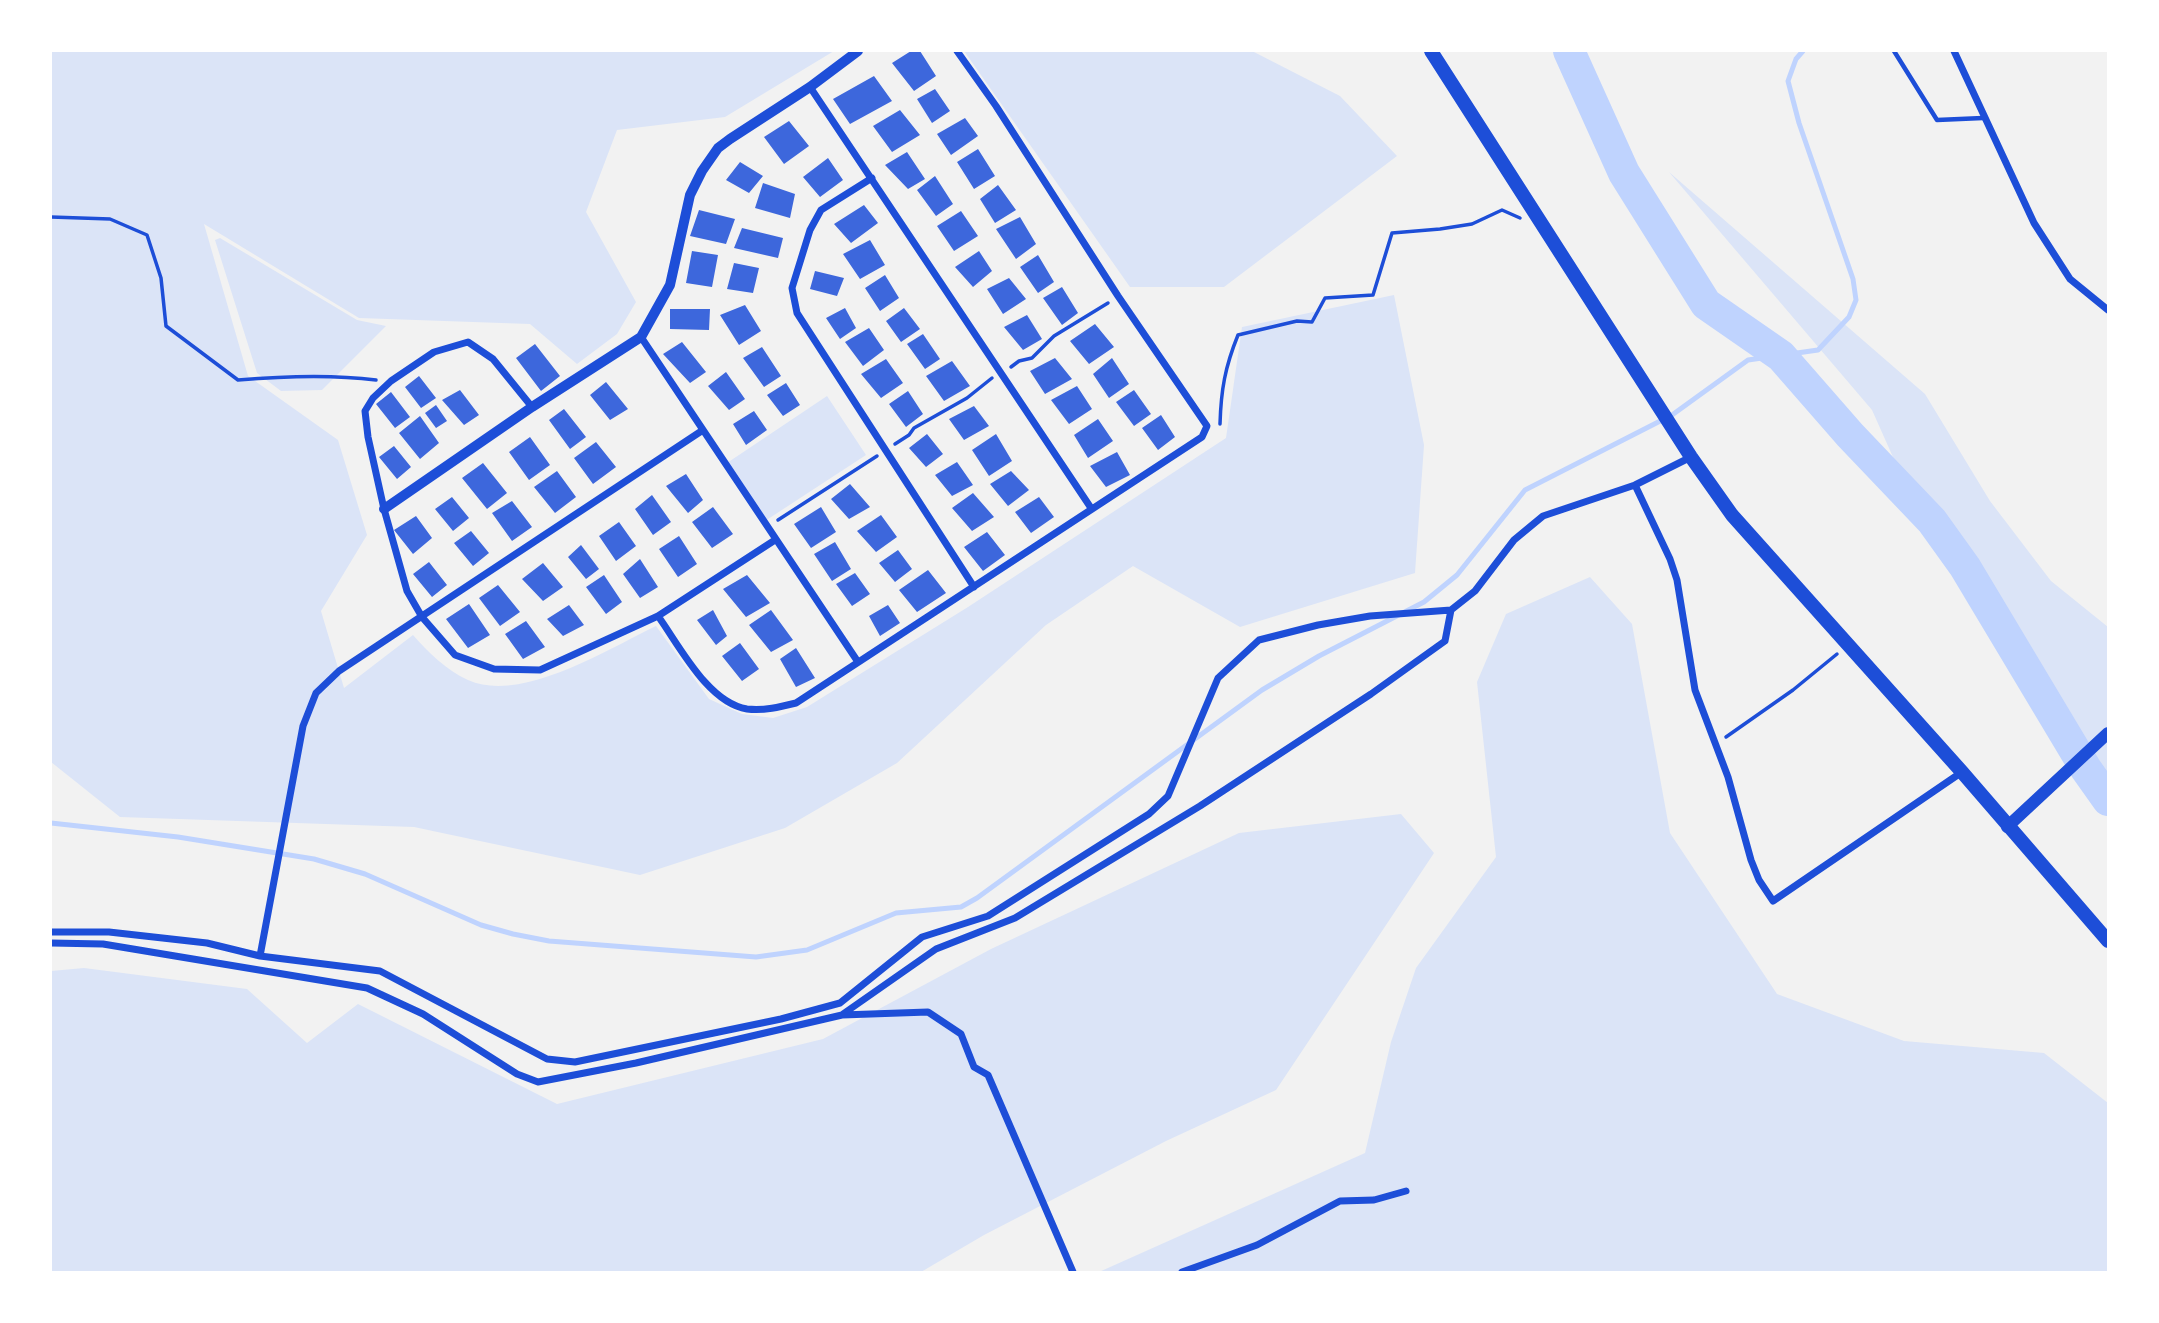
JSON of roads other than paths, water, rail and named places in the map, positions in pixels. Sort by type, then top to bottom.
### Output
[{"type":"main road","points":[[1431,51],[1691,457],[1732,515],[1962,772],[2108,941]]},
{"type":"main road","points":[[2007,827],[2108,733]]},
{"type":"street","points":[[384,509],[532,407],[641,337],[670,285],[690,195],[702,171],[719,148],[858,51]]},
{"type":"street","points":[[658,615],[704,682],[720,697],[744,709],[768,710],[796,703],[1202,437],[1207,426],[957,51]]},
{"type":"street","points":[[1954,51],[2034,223],[2070,279],[2108,310]]},
{"type":"street","points":[[810,87],[1091,508]]},
{"type":"street","points":[[872,178],[821,210],[810,230],[792,288],[797,313],[974,587]]},
{"type":"street","points":[[641,337],[858,662]]},
{"type":"street","points":[[532,407],[493,359],[468,342],[434,352],[391,381],[373,398],[365,411],[384,509],[407,591],[422,617],[455,655],[494,668],[540,670],[658,615],[775,540]]},
{"type":"street","points":[[260,956],[303,726],[316,693],[339,671],[703,429]]},
{"type":"street","points":[[51,932],[109,932],[194,942],[260,956],[380,971],[547,1059],[575,1062],[781,1019],[840,1003],[922,937],[989,916],[1149,814],[1168,796],[1218,678],[1259,640],[1318,625],[1370,616],[1451,610],[1475,591],[1514,540],[1543,516],[1635,485],[1691,457]]},
{"type":"street","points":[[1635,485],[1677,580],[1695,690],[1727,777],[1751,860],[1759,880],[1773,901],[1962,772]]},
{"type":"street","points":[[842,1015],[936,949],[1015,918],[1200,806],[1371,694],[1445,641],[1451,610]]},
{"type":"street","points":[[51,943],[103,944],[367,988],[412,1007],[517,1073],[538,1082],[636,1063],[842,1015],[928,1012],[961,1034],[974,1067],[988,1075],[1073,1272]]},
{"type":"street","points":[[1182,1272],[1256,1245],[1340,1201],[1374,1200],[1406,1191]]},
{"type":"lane","points":[[1894,51],[1937,120],[1983,118]]},
{"type":"waterway","points":[[1569,51],[1624,173],[1706,304],[1781,356],[1850,435],[1932,521],[1965,567],[2086,769],[2108,800]]},
{"type":"waterway","points":[[51,823],[178,837],[314,859],[365,874],[481,925],[549,941],[756,957],[807,950],[896,913],[961,907],[1262,690],[1319,656],[1424,602],[1457,575],[1525,490],[1672,415],[1748,360],[1818,350],[1849,317],[1856,300],[1853,279],[1799,123],[1788,81],[1796,59],[1803,51]]}]
